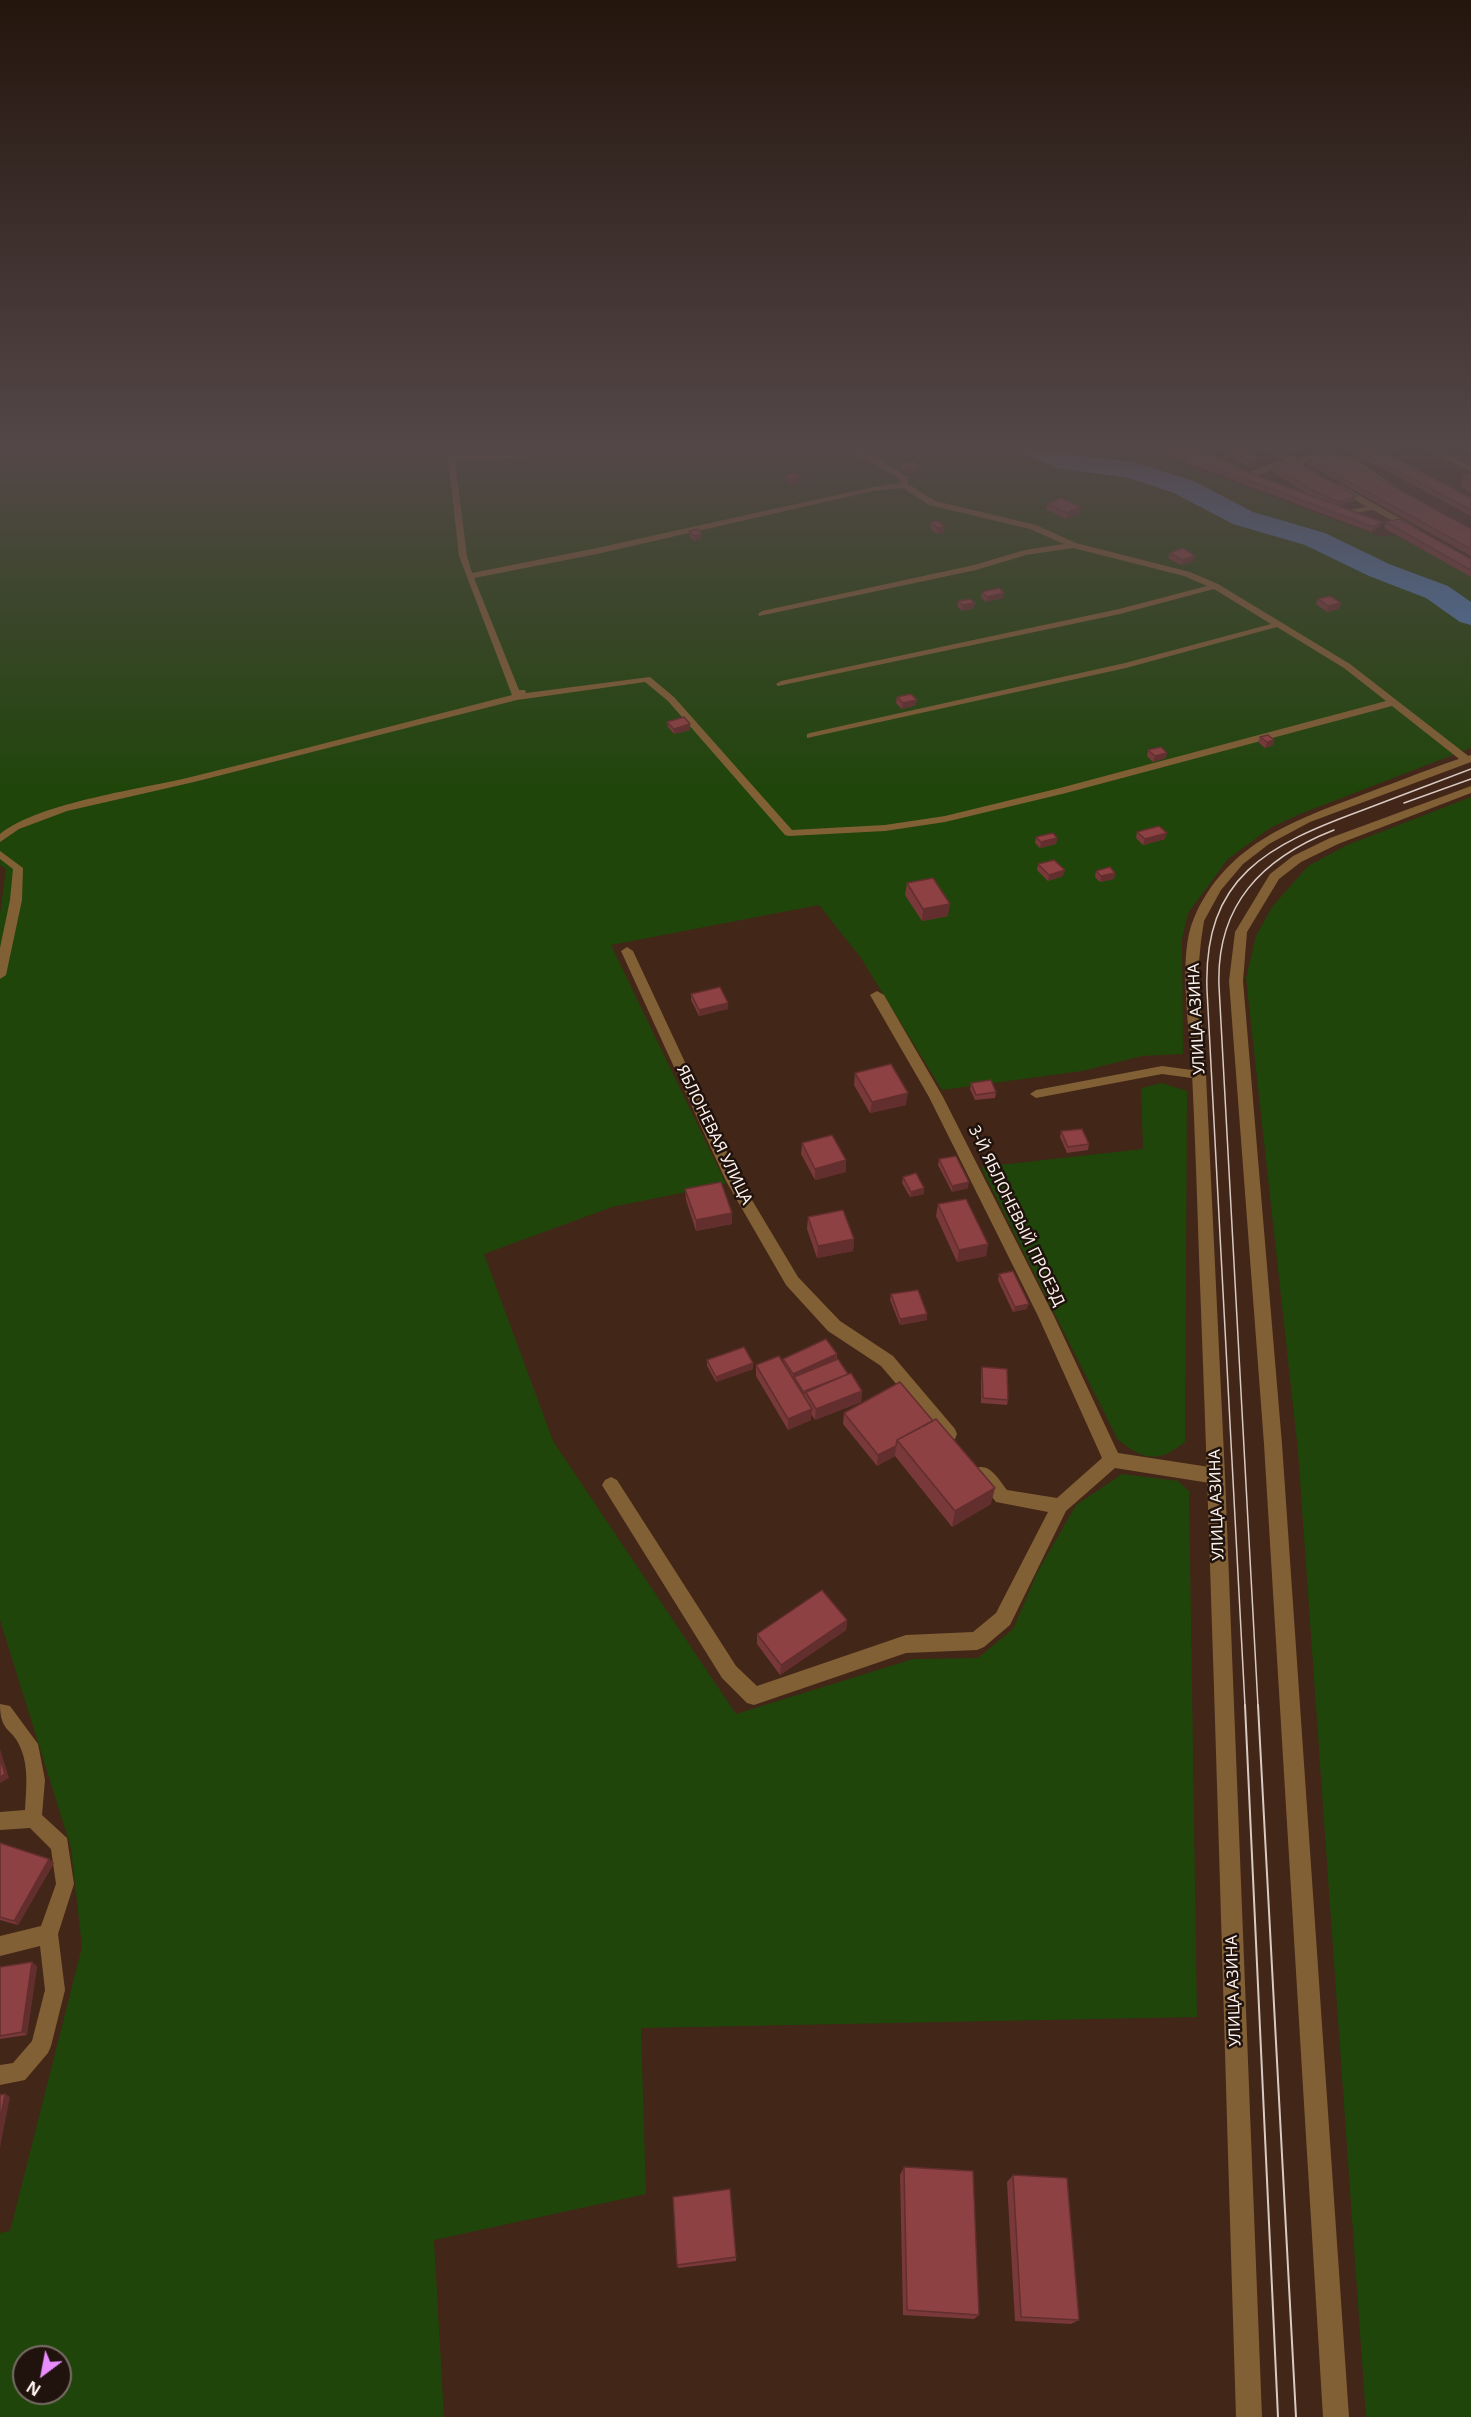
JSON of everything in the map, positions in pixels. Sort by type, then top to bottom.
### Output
[{"type":"street","name":"УЛИЦА АЗИНА","points":[[1249,2417],[1216,1476],[1199,1075],[1192,972],[1198,921],[1216,889],[1239,861],[1265,842],[1306,820],[1469,759]]},
{"type":"street","points":[[1336,2417],[1273,1444],[1236,981],[1240,932],[1274,877],[1297,859],[1334,841],[1471,789]]},
{"type":"street","name":"ЯБЛОНЕВАЯ УЛИЦА","points":[[627,951],[733,1181],[792,1281],[834,1326],[887,1361],[956,1443]]},
{"type":"street","name":"3-Й ЯБЛОНЕВЫЙ ПРОЕЗД","points":[[877,994],[936,1097],[1046,1316],[1112,1460]]},
{"type":"street","points":[[611,1485],[729,1672],[754,1696],[906,1644],[977,1641],[1003,1619],[1060,1506],[1112,1460],[1216,1476]]},
{"type":"street","points":[[971,1461],[1002,1497],[1060,1506]]},
{"type":"lane","points":[[464,560],[520,694]]},
{"type":"lane","points":[[469,576],[549,560]]},
{"type":"lane","points":[[762,614],[1001,560]]},
{"type":"lane","points":[[1131,560],[1187,574],[1215,586],[1347,666],[1386,696],[1391,703],[1469,759]]},
{"type":"lane","points":[[781,684],[1120,611],[1215,586]]},
{"type":"lane","points":[[810,736],[1126,665],[1279,624]]},
{"type":"lane","points":[[0,839],[15,827],[64,809],[194,779],[520,694],[647,679],[671,699],[789,833],[885,828],[945,819],[1062,791],[1391,703]]},
{"type":"lane","points":[[0,854],[18,868],[16,900],[0,975]]},
{"type":"lane","points":[[1036,1094],[1162,1070],[1199,1075]]},
{"type":"lane","points":[[0,1712],[4,1712],[29,1744],[36,1780],[33,1819]]},
{"type":"lane","points":[[0,1821],[33,1819],[60,1845],[65,1884],[48,1934],[55,1990],[41,2046],[18,2073],[0,2075]]},
{"type":"lane","points":[[0,1946],[48,1934]]},
{"type":"green space","points":[[0,560],[1441,560],[1471,577],[1471,748],[1300,814],[1270,828],[1228,859],[1188,913],[1182,939],[1183,1054],[1142,1056],[1082,1071],[942,1090],[861,958],[819,905],[611,945],[726,1184],[612,1207],[484,1254],[553,1441],[736,1714],[913,1659],[978,1658],[1013,1629],[1038,1571],[1076,1505],[1122,1474],[1178,1481],[1189,1491],[1197,2017],[641,2028],[646,2194],[434,2240],[444,2417],[0,2417],[0,2233],[10,2231],[82,1947],[71,1848],[0,1620],[0,914],[6,869],[0,865]]},
{"type":"green space","points":[[1471,797],[1471,2417],[1366,2417],[1298,1451],[1246,978],[1256,936],[1272,907],[1308,866],[1347,845]]},
{"type":"green space","points":[[1162,1083],[1187,1091],[1185,1442],[1167,1454],[1151,1457],[1136,1452],[1118,1440],[981,1167],[1143,1149],[1141,1088]]},
{"type":"building","points":[[1453,560],[1471,560],[1471,570]]},
{"type":"building","points":[[999,588],[1004,593],[987,597],[982,592]]},
{"type":"building","points":[[1330,596],[1341,603],[1328,606],[1318,599]]},
{"type":"building","points":[[970,599],[975,603],[963,605],[958,601]]},
{"type":"building","points":[[911,694],[917,700],[903,703],[897,697]]},
{"type":"building","points":[[684,717],[690,724],[674,729],[667,722]]},
{"type":"building","points":[[1268,735],[1274,740],[1267,742],[1260,737]]},
{"type":"building","points":[[1161,747],[1167,753],[1155,756],[1148,750]]},
{"type":"building","points":[[1159,826],[1167,833],[1145,839],[1137,832]]},
{"type":"building","points":[[1053,833],[1057,838],[1041,842],[1036,837]]},
{"type":"building","points":[[1054,860],[1065,870],[1049,875],[1038,864]]},
{"type":"building","points":[[1110,867],[1115,873],[1101,876],[1096,871]]},
{"type":"building","points":[[933,878],[950,904],[923,909],[907,883]]},
{"type":"building","points":[[720,987],[728,1003],[699,1010],[691,994]]},
{"type":"building","points":[[891,1064],[908,1093],[872,1102],[855,1073]]},
{"type":"building","points":[[991,1080],[996,1092],[976,1095],[971,1083]]},
{"type":"building","points":[[1082,1129],[1089,1144],[1068,1147],[1061,1131]]},
{"type":"building","points":[[832,1135],[846,1160],[815,1169],[802,1143]]},
{"type":"building","points":[[956,1156],[969,1182],[952,1186],[939,1159]]},
{"type":"building","points":[[916,1173],[924,1188],[911,1192],[903,1177]]},
{"type":"building","points":[[721,1182],[732,1213],[696,1220],[685,1189]]},
{"type":"building","points":[[966,1199],[988,1244],[959,1250],[938,1204]]},
{"type":"building","points":[[843,1210],[854,1239],[818,1246],[808,1217]]},
{"type":"building","points":[[1013,1271],[1029,1304],[1015,1307],[999,1274]]},
{"type":"building","points":[[918,1290],[927,1314],[900,1319],[891,1294]]},
{"type":"building","points":[[826,1339],[837,1354],[793,1374],[783,1359]]},
{"type":"building","points":[[744,1347],[753,1363],[716,1377],[707,1360]]},
{"type":"building","points":[[779,1356],[812,1409],[788,1419],[756,1365]]},
{"type":"building","points":[[838,1359],[848,1374],[804,1393],[794,1377]]},
{"type":"building","points":[[982,1367],[1007,1369],[1008,1400],[983,1398]]},
{"type":"building","points":[[851,1373],[862,1391],[816,1409],[805,1391]]},
{"type":"building","points":[[900,1382],[933,1421],[897,1440],[896,1446],[878,1455],[844,1413]]},
{"type":"building","points":[[936,1419],[995,1488],[955,1511],[897,1440]]},
{"type":"building","points":[[822,1590],[847,1620],[781,1665],[757,1634]]},
{"type":"building","points":[[0,1758],[5,1774],[0,1777]]},
{"type":"building","points":[[0,1843],[49,1859],[14,1921],[0,1917]]},
{"type":"building","points":[[32,1962],[22,2032],[0,2036],[0,1967]]},
{"type":"building","points":[[5,2094],[0,2120],[0,2095]]},
{"type":"building","points":[[904,2167],[973,2171],[979,2315],[907,2310]]},
{"type":"building","points":[[1013,2175],[1067,2178],[1079,2320],[1021,2317]]},
{"type":"building","points":[[730,2189],[736,2257],[677,2265],[673,2197]]},
{"type":"waterway","points":[[1358,560],[1437,592],[1471,616]]},
{"type":"tram line","points":[[1245,1706],[1207,990],[1209,951],[1216,919],[1230,892],[1248,870],[1271,852],[1329,823],[1471,769]]},
{"type":"tram line","points":[[1404,803],[1471,779]]},
{"type":"tram line","points":[[1258,1706],[1219,986],[1220,957],[1226,931],[1235,908],[1248,888],[1265,870],[1285,855],[1308,841],[1334,830]]},
{"type":"tram line","points":[[1245,1705],[1278,2417]]},
{"type":"tram line","points":[[1258,1705],[1296,2417]]}]
